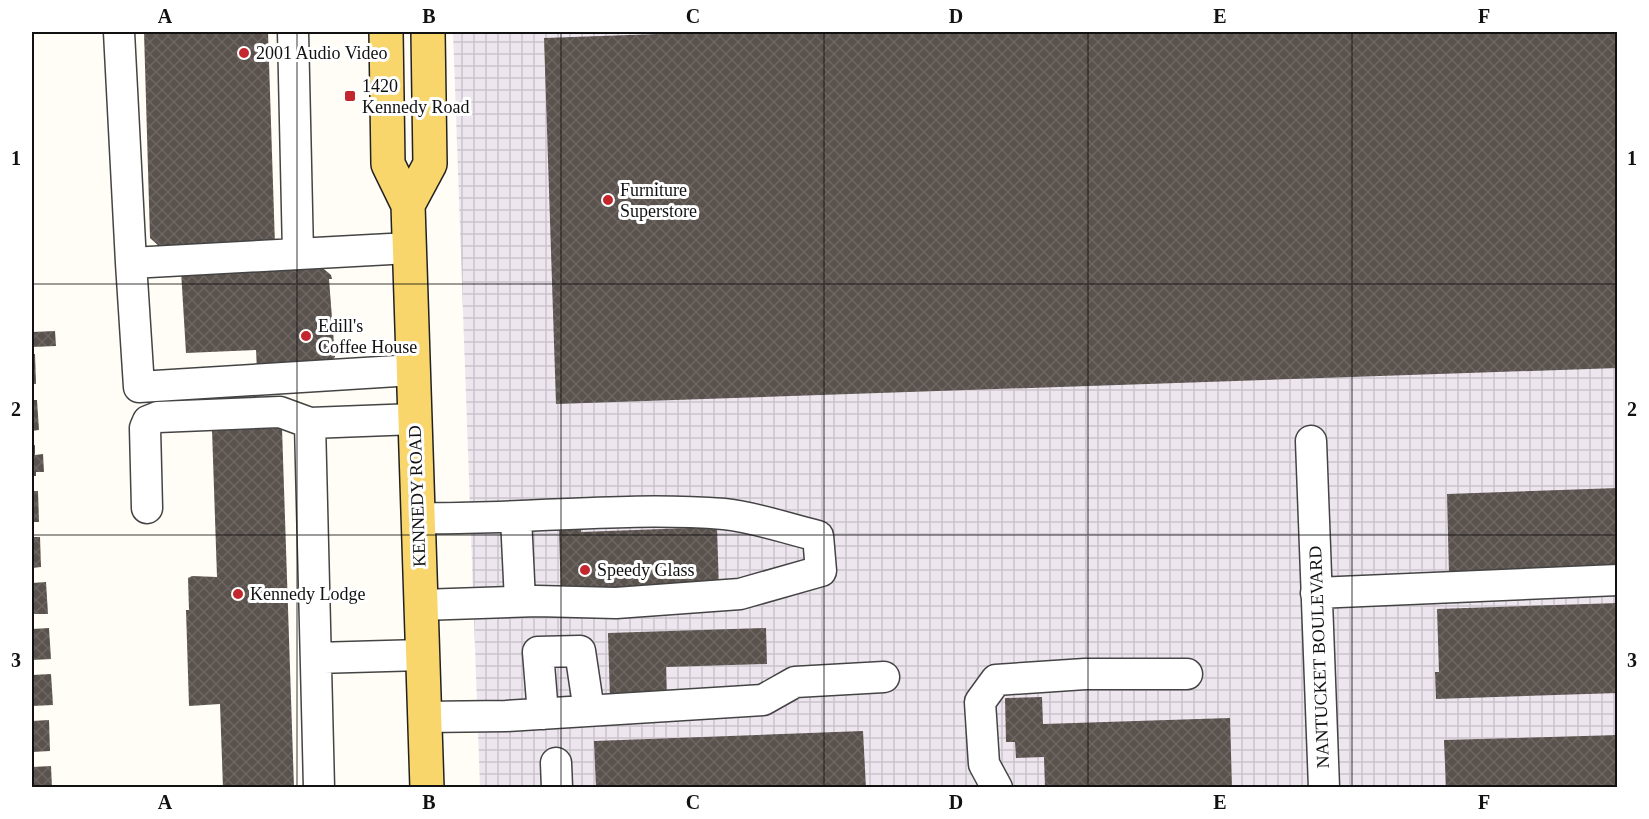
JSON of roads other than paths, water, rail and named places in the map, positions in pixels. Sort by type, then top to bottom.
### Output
[{"type":"main road","name":"KENNEDY ROAD","points":[[386,32],[388,164],[408,205],[427,788]]},
{"type":"main road","name":"KENNEDY ROAD","points":[[408,205],[430,164],[428,32]]},
{"type":"street","points":[[119,32],[139,387],[413,370]]},
{"type":"street","points":[[293,32],[298,254]]},
{"type":"street","points":[[131,263],[409,248]]},
{"type":"street","points":[[147,508],[145,428],[148,421],[158,417],[280,412],[310,423],[415,419]]},
{"type":"street","points":[[310,423],[319,788]]},
{"type":"street","name":"NANTUCKET BOULEVARD","points":[[1311,441],[1324,788]]},
{"type":"street","points":[[418,518],[516,518],[653,513],[726,514],[818,536],[821,571],[740,594],[616,603],[520,602],[421,605]]},
{"type":"street","points":[[516,518],[520,602]]},
{"type":"street","points":[[1316,593],[1617,580]]},
{"type":"street","points":[[543,714],[538,652],[580,651],[589,711]]},
{"type":"street","points":[[316,658],[422,655]]},
{"type":"street","points":[[997,788],[984,764],[980,702],[996,680],[1085,675],[1187,674]]},
{"type":"street","points":[[424,717],[543,714],[763,700],[795,682],[884,677]]},
{"type":"place","name":"2001 Audio Video","points":[[244,53]]},
{"type":"place","name":"1420 Kennedy Road","points":[[350,96]]},
{"type":"place","name":"Furniture Superstore","points":[[608,200]]},
{"type":"place","name":"Edill's Coffee House","points":[[306,336]]},
{"type":"place","name":"Speedy Glass","points":[[585,570]]},
{"type":"place","name":"Kennedy Lodge","points":[[238,594]]}]
